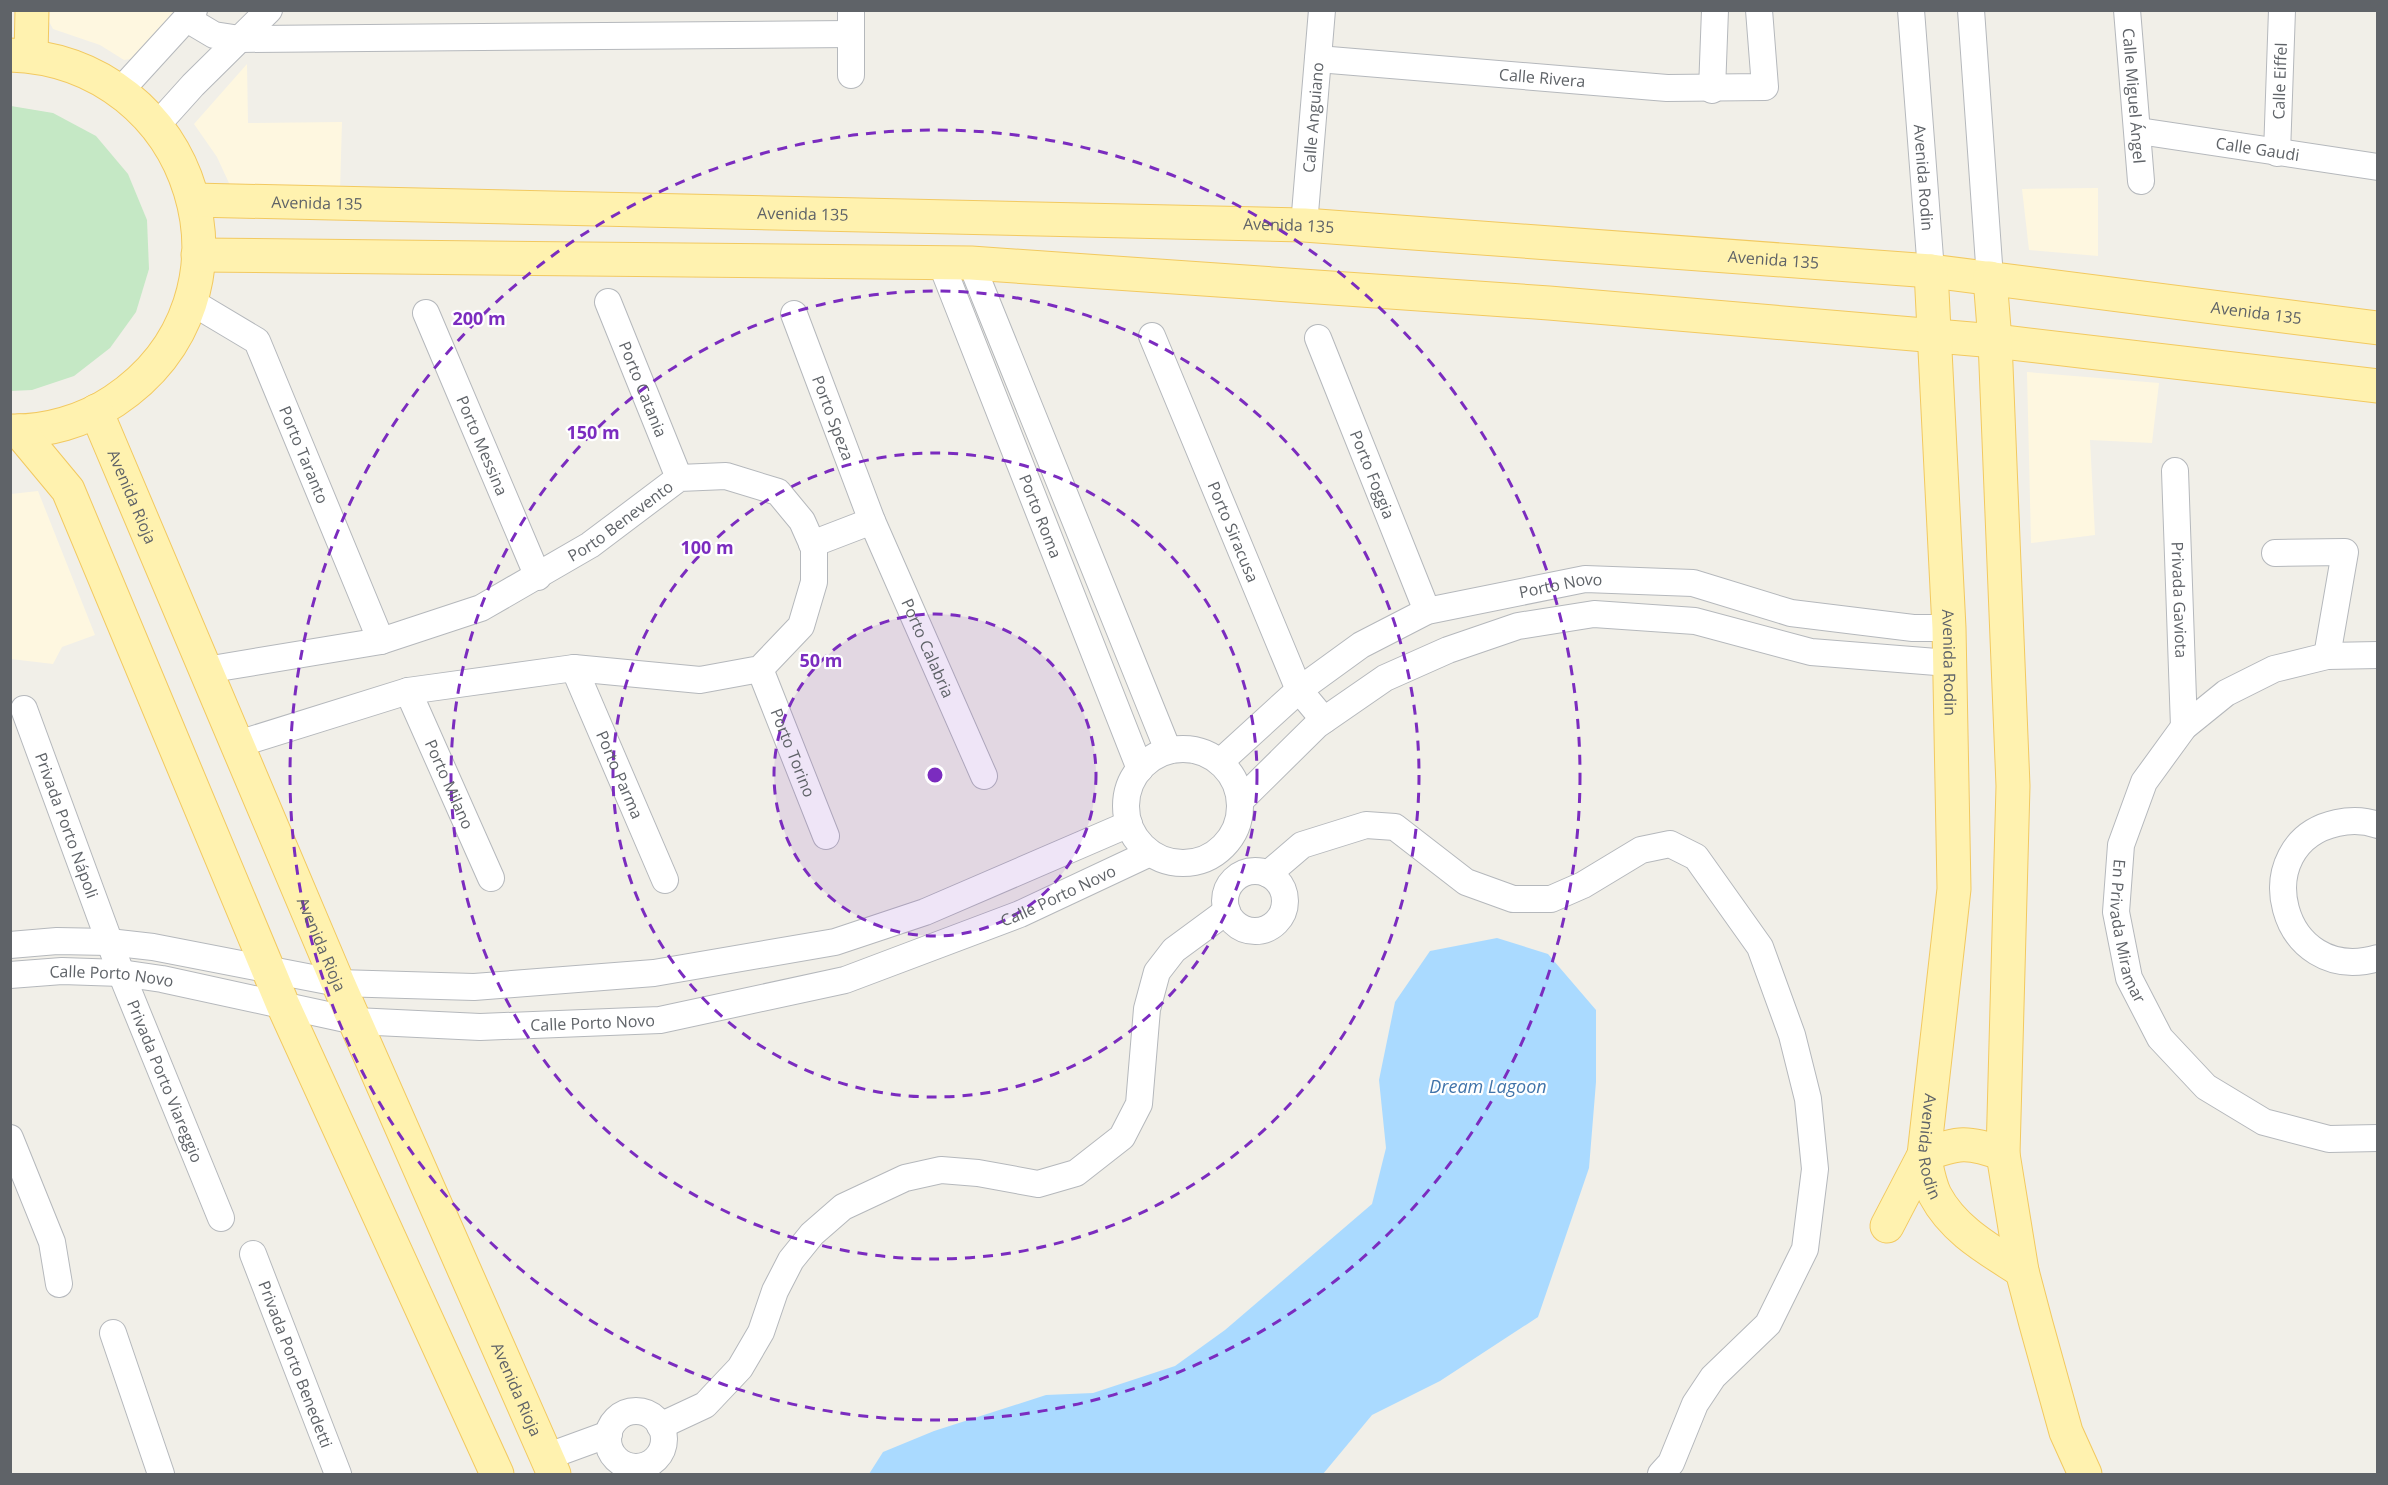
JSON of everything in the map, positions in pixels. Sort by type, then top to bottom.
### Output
[{"type":"main road","points":[[14,431],[59,425],[96,411],[133,387],[154,366],[171,342],[190,301],[198,255],[194,201],[176,153],[157,125],[121,90],[78,68],[21,56],[32,10]]},
{"type":"main road","name":"Avenida 135","points":[[194,201],[1304,225],[1931,271],[2378,328]]},
{"type":"main road","points":[[198,255],[956,263],[1549,303],[1995,341],[2378,386]]},
{"type":"main road","name":"Avenida Rodin","points":[[1931,271],[1949,628],[1954,889],[1924,1155],[1934,1193],[1948,1216],[1972,1238],[2022,1270]]},
{"type":"main road","points":[[1990,278],[1995,341],[2013,786],[2003,1154],[2022,1270],[2066,1432],[2085,1474]]},
{"type":"main road","name":"Avenida Rioja","points":[[96,411],[338,983],[550,1466]]},
{"type":"main road","points":[[14,431],[68,490],[282,1005],[497,1474]]},
{"type":"main road","points":[[1887,1226],[1924,1155],[1952,1144],[1979,1145],[2003,1154]]},
{"type":"street","points":[[157,125],[193,85],[269,10]]},
{"type":"street","name":"Calle Anguiano","points":[[1304,225],[1322,10]]},
{"type":"street","points":[[1712,90],[1715,10]]},
{"type":"street","name":"Calle Rivera","points":[[1318,59],[1667,88],[1712,90],[1766,87],[1759,10]]},
{"type":"street","name":"Avenida Rodin","points":[[1911,10],[1931,271]]},
{"type":"street","points":[[1971,10],[1990,278]]},
{"type":"street","name":"Calle Miguel Ángel","points":[[2127,10],[2139,132],[2141,181]]},
{"type":"street","name":"Calle Eiffel","points":[[2277,153],[2282,10]]},
{"type":"street","points":[[121,90],[190,15],[214,35],[240,39],[851,22],[851,75]]},
{"type":"street","name":"Calle Gaudi","points":[[2139,132],[2378,168]]},
{"type":"street","name":"Porto Roma","points":[[956,263],[997,326],[1168,750]]},
{"type":"street","name":"Porto Roma","points":[[956,263],[969,336],[1140,769]]},
{"type":"street","name":"Porto Taranto","points":[[190,301],[258,341],[381,641]]},
{"type":"street","name":"Porto Catania","points":[[608,302],[679,478]]},
{"type":"street","name":"Porto Messina","points":[[426,313],[537,577]]},
{"type":"street","name":"Porto Speza","points":[[794,314],[872,521]]},
{"type":"street","points":[[969,336],[997,326]]},
{"type":"street","name":"Porto Siracusa","points":[[1152,336],[1299,690],[1324,720]]},
{"type":"street","name":"Porto Foggia","points":[[1318,338],[1427,611]]},
{"type":"street","name":"Privada Gaviota","points":[[2175,471],[2184,727]]},
{"type":"street","name":"Porto Benevento","points":[[206,670],[381,641],[481,608],[590,545],[679,478],[726,476],[778,492],[802,521],[814,548],[814,582],[801,626],[760,669]]},
{"type":"street","points":[[812,544],[872,521]]},
{"type":"street","name":"Porto Calabria","points":[[872,521],[984,776]]},
{"type":"street","points":[[2275,553],[2345,552],[2327,656]]},
{"type":"street","name":"Porto Novo","points":[[1220,762],[1299,690],[1361,645],[1427,611],[1585,579],[1693,583],[1791,614],[1913,628],[1949,628]]},
{"type":"street","name":"Porto Novo","points":[[1240,801],[1324,720],[1385,678],[1448,650],[1518,626],[1594,614],[1695,621],[1811,652],[1949,663]]},
{"type":"street","name":"En Privada Miramar","points":[[2378,655],[2327,656],[2274,669],[2226,693],[2184,727],[2144,782],[2121,845],[2116,912],[2129,978],[2160,1038],[2206,1087],[2264,1122],[2329,1139],[2378,1138]]},
{"type":"street","points":[[238,744],[408,690],[574,668],[700,680],[760,669]]},
{"type":"street","name":"Porto Parma","points":[[574,668],[665,880]]},
{"type":"street","name":"Porto Torino","points":[[760,669],[826,836]]},
{"type":"street","name":"Porto Milano","points":[[408,690],[491,878]]},
{"type":"street","name":"Privada Porto Nápoli","points":[[24,710],[109,942]]},
{"type":"street","points":[[1187,749],[1204,753],[1220,762],[1237,786],[1240,801],[1239,819],[1232,837],[1220,851],[1203,860],[1185,864],[1167,861],[1150,853],[1137,840],[1129,824],[1126,805],[1130,786],[1140,769],[1153,757],[1168,750],[1187,749]]},
{"type":"street","points":[[2376,819],[2350,820],[2328,825],[2308,837],[2293,854],[2284,875],[2282,897],[2288,920],[2300,939],[2317,954],[2339,962],[2362,963],[2378,958]]},
{"type":"street","name":"Calle Porto Novo","points":[[10,945],[57,941],[109,942],[153,947],[338,983],[474,987],[654,973],[835,942],[925,912],[1129,824]]},
{"type":"street","points":[[1268,874],[1302,845],[1366,825],[1395,827],[1466,882],[1513,899],[1551,899],[1583,885],[1641,850],[1670,844],[1695,857],[1760,947],[1792,1035],[1808,1099],[1815,1169],[1804,1249],[1768,1324],[1713,1377],[1695,1404],[1671,1463],[1661,1474]]},
{"type":"street","name":"Calle Porto Novo","points":[[10,975],[62,971],[121,973],[162,979],[355,1021],[480,1027],[660,1020],[845,980],[1020,914],[1150,853]]},
{"type":"street","points":[[1258,871],[1268,874],[1282,888],[1285,897],[1282,916],[1275,924],[1258,931],[1248,931],[1232,920],[1227,911],[1227,892],[1239,876],[1258,871]]},
{"type":"street","points":[[660,1426],[705,1405],[740,1368],[761,1332],[775,1292],[791,1260],[812,1234],[843,1207],[905,1178],[941,1170],[978,1173],[1038,1184],[1076,1173],[1122,1137],[1139,1104],[1148,1009],[1157,972],[1174,950],[1227,911]]},
{"type":"street","name":"Privada Porto Viareggio","points":[[109,942],[221,1218]]},
{"type":"street","points":[[10,1138],[52,1242],[59,1284]]},
{"type":"street","name":"Privada Porto Benedetti","points":[[253,1254],[338,1474]]},
{"type":"street","points":[[112,1333],[161,1474]]},
{"type":"street","points":[[550,1466],[609,1434],[617,1419],[632,1412],[648,1414],[660,1426],[664,1438],[662,1451],[654,1461],[639,1469],[604,1474]]},
{"type":"street","points":[[609,1434],[612,1454],[639,1469]]},
{"type":"shaded area","points":[[46,10],[177,11],[138,58],[124,60],[100,45],[53,29],[45,14]]},
{"type":"shaded area","points":[[247,64],[248,123],[342,122],[340,191],[234,194],[217,157],[194,124]]},
{"type":"shaded area","points":[[2098,188],[2098,256],[2029,250],[2022,189]]},
{"type":"shaded area","points":[[2027,372],[2159,383],[2152,443],[2090,440],[2095,535],[2031,543]]},
{"type":"shaded area","points":[[38,491],[95,635],[62,647],[53,664],[11,659],[11,494]]},
{"type":"green space","points":[[11,106],[53,113],[96,136],[128,174],[147,220],[149,269],[136,312],[110,348],[74,376],[32,390],[11,391]]},
{"type":"water","name":"Dream Lagoon","points":[[1497,938],[1548,954],[1596,1010],[1596,1082],[1589,1168],[1538,1317],[1440,1381],[1372,1415],[1323,1474],[869,1474],[883,1452],[934,1431],[1046,1395],[1093,1393],[1175,1366],[1225,1330],[1372,1204],[1386,1148],[1379,1080],[1395,1002],[1430,951]]}]
